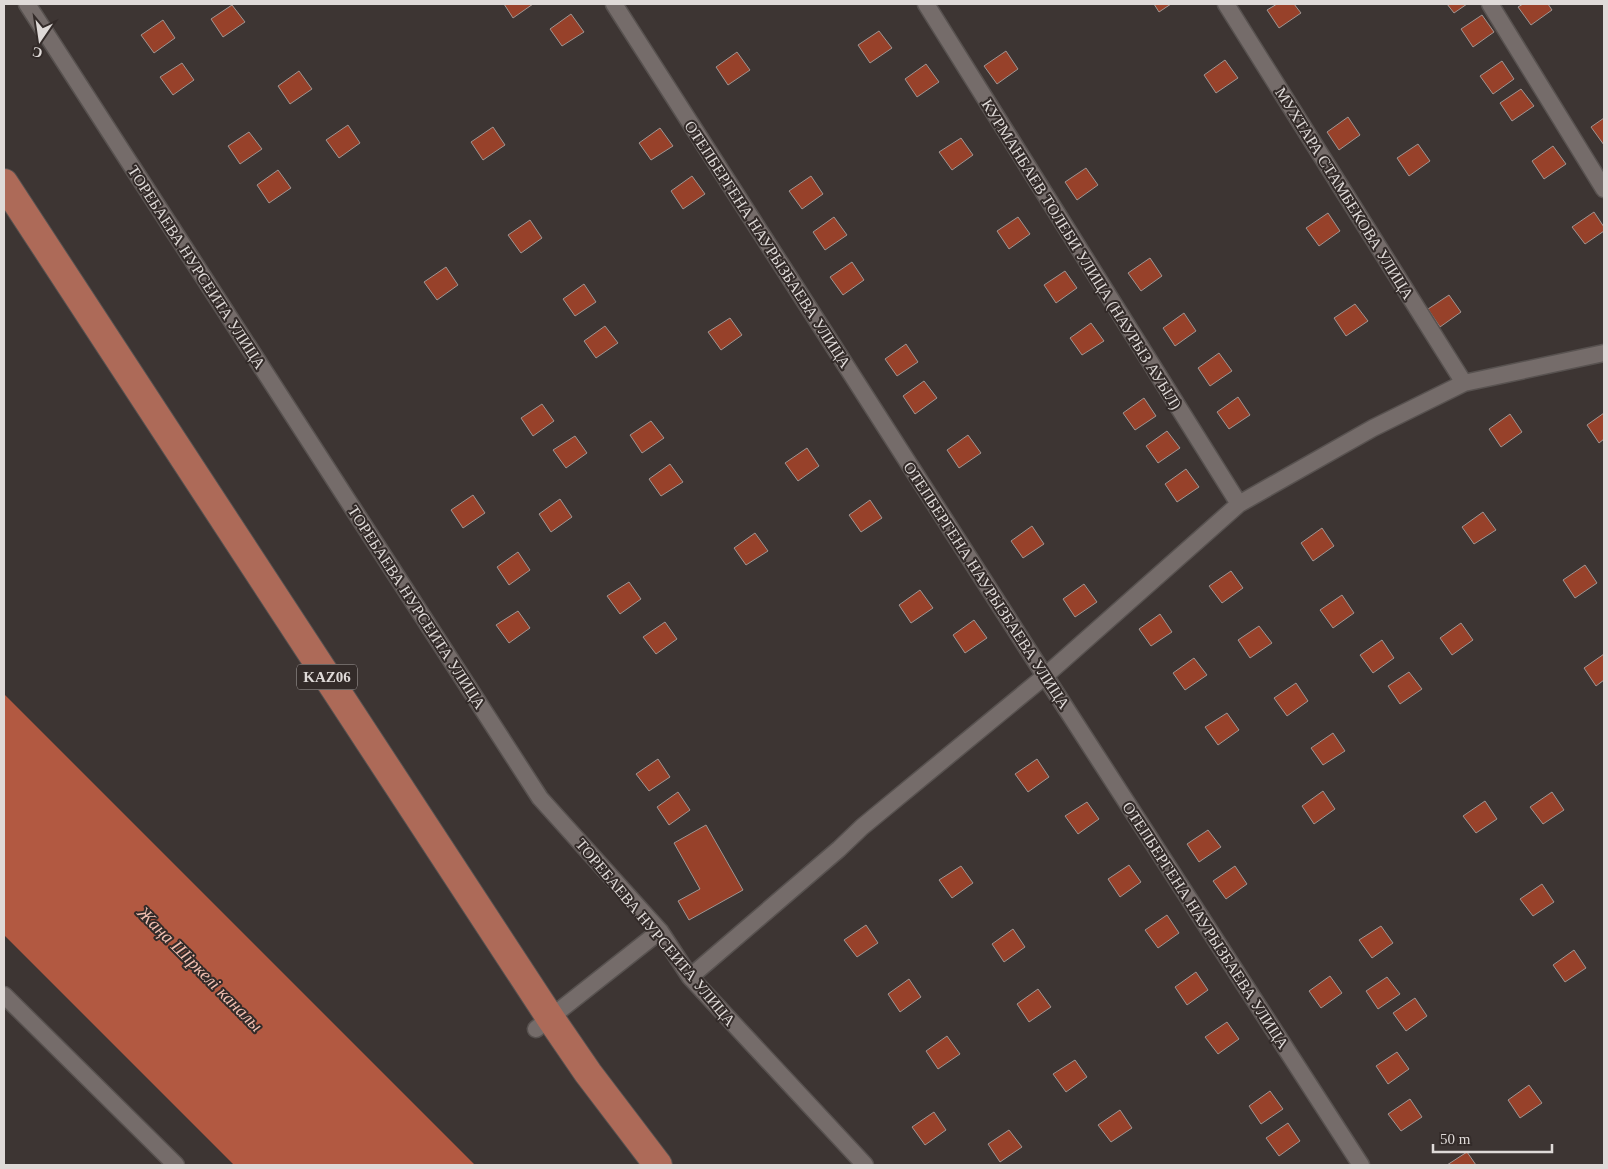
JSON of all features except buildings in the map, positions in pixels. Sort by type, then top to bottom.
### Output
[{"type":"highway","name":"KАZ06","points":[[4,183],[543,1024],[574,1084],[635,1165]]},
{"type":"highway","name":"KАZ06","points":[[4,213],[543,1024],[588,1073],[658,1165]]},
{"type":"street","name":"ТОРЕБАЕВА НУРСЕИТА УЛИЦА","points":[[27,4],[540,798],[660,931],[690,977],[865,1165]]},
{"type":"street","name":"ОТЕПБЕРГЕНА НАУРЫЗБАЕВА УЛИЦА","points":[[614,4],[1361,1165]]},
{"type":"street","name":"КУРМАНБАЕВ ТОЛЕБИ УЛИЦА (НАУРЫЗ АУЫЛ)","points":[[926,4],[1240,504]]},
{"type":"street","name":"МУХТАРА СТАМБЕКОВА УЛИЦА","points":[[1226,4],[1464,383]]},
{"type":"street","points":[[1490,4],[1604,189]]},
{"type":"street","points":[[690,977],[862,827],[1045,676],[1240,504],[1373,428],[1464,383],[1604,353]]},
{"type":"street","points":[[543,1024],[660,931]]},
{"type":"street","points":[[4,995],[176,1165]]},
{"type":"water","name":"Жаңа Шіркелі каналы","points":[[4,694],[475,1165],[234,1165],[4,935]]}]
